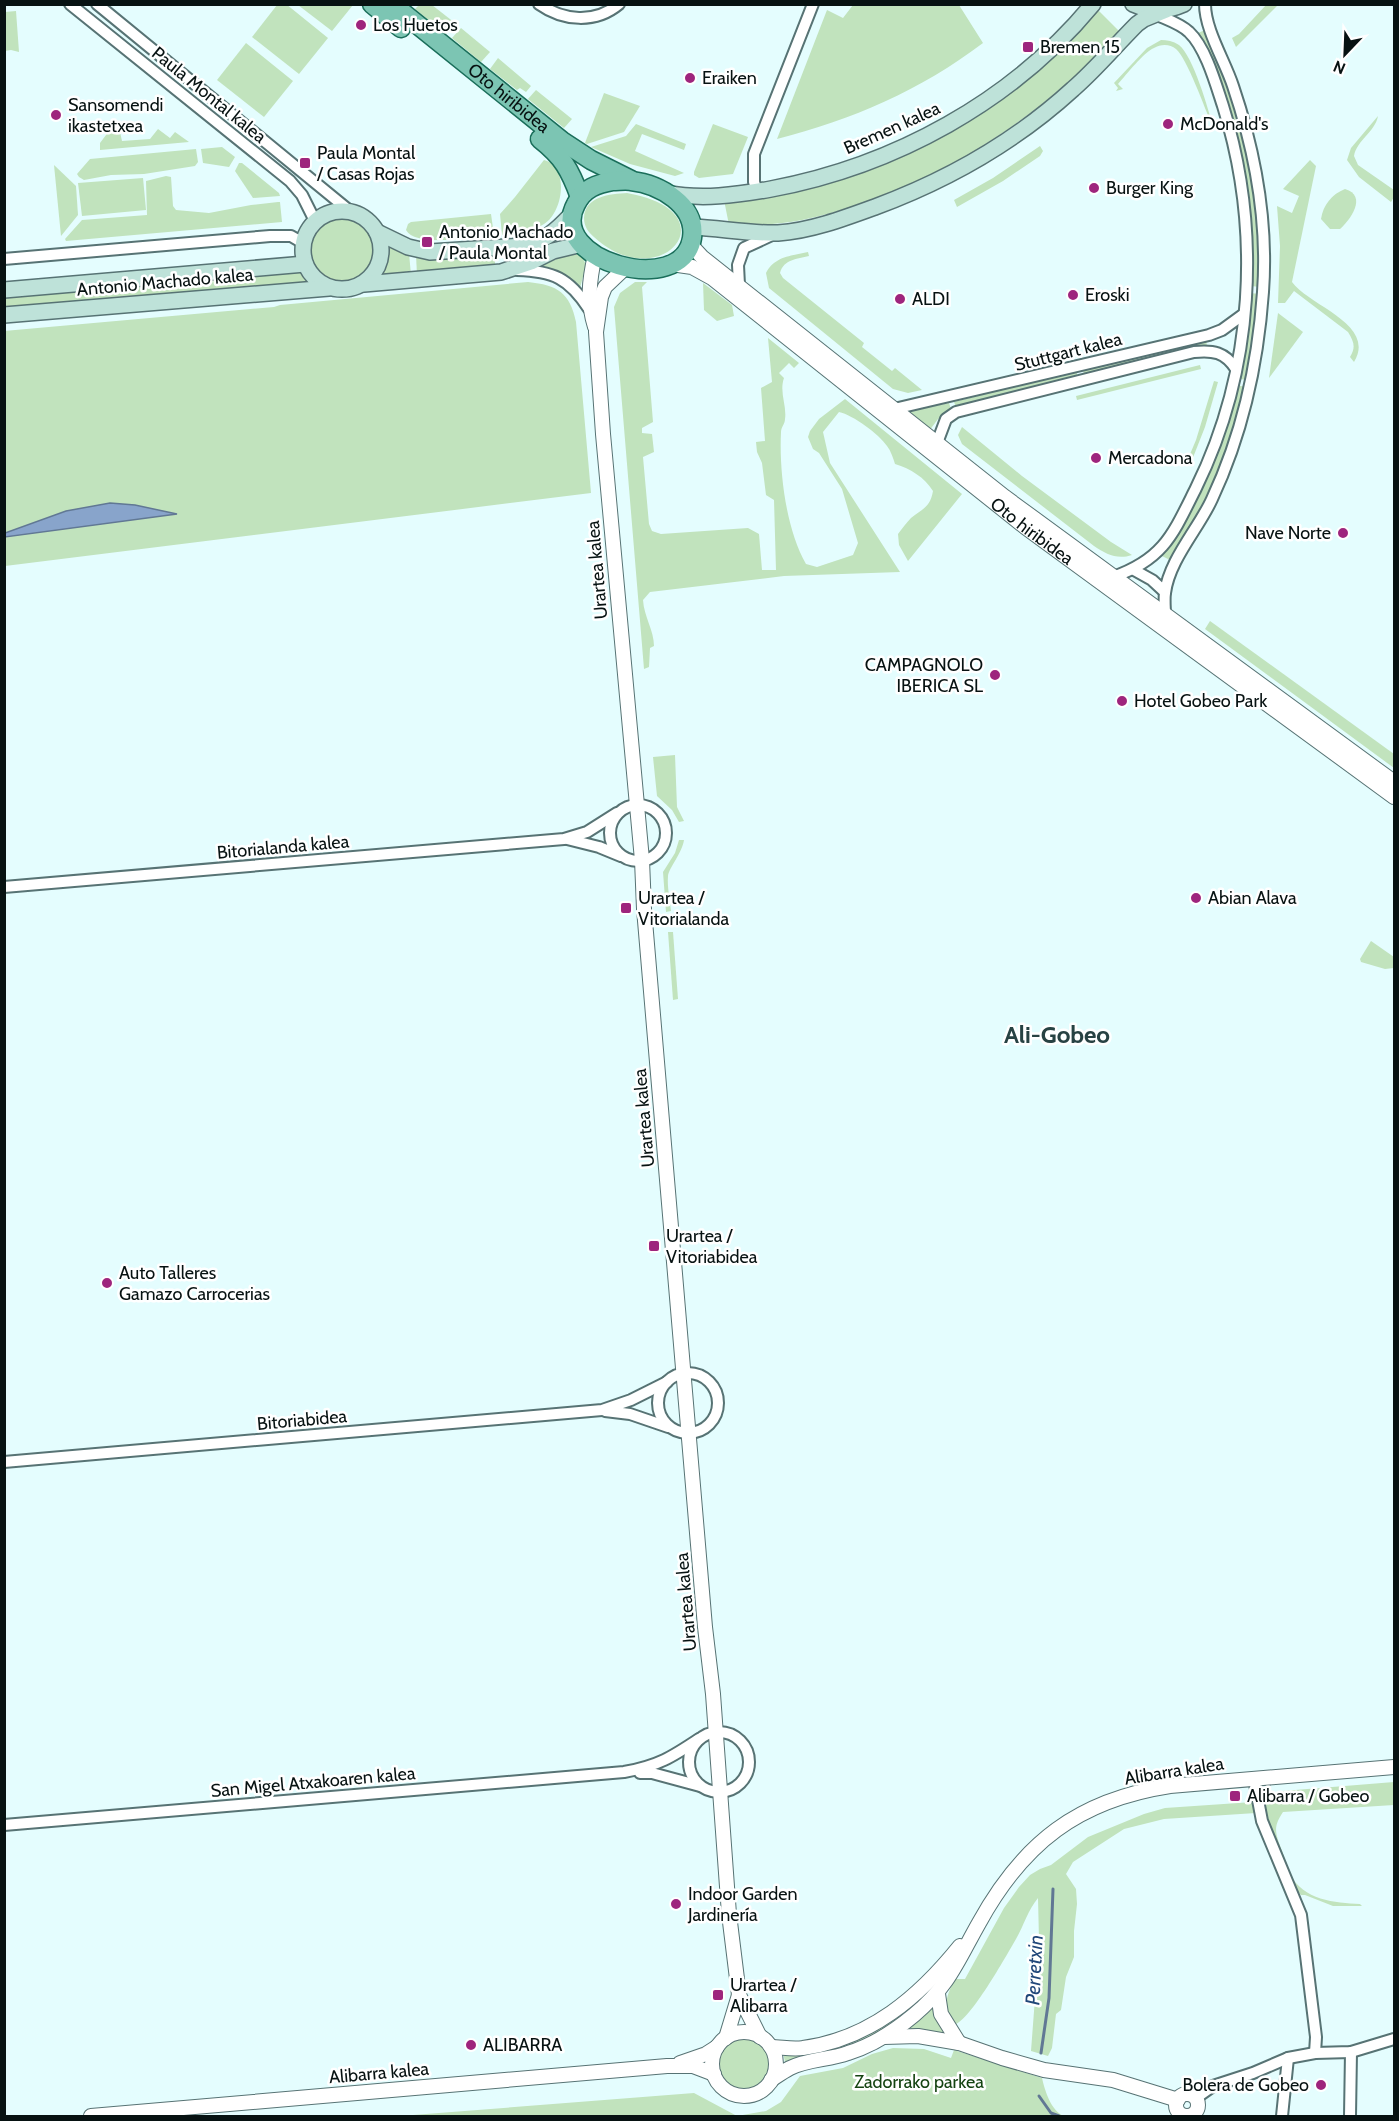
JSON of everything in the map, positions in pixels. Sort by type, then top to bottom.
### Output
[{"type":"main road","name":"Oto hiribidea","points":[[372,4],[553,150],[571,173],[580,197]]},
{"type":"main road","name":"Oto hiribidea","points":[[392,4],[562,141],[591,160],[632,181]]},
{"type":"main road","name":"Bremen kalea","points":[[667,193],[683,197],[757,191],[802,182],[894,152],[951,123],[998,93],[1043,57],[1093,4]]},
{"type":"main road","points":[[691,235],[779,233],[853,216],[941,180],[979,159],[1041,116],[1089,74],[1149,10],[1184,4]]},
{"type":"main road","points":[[377,232],[408,247],[430,252],[533,244],[550,236],[572,215],[585,191],[602,183],[632,181],[653,186],[667,193],[685,209],[691,235],[685,253],[671,264],[642,269],[625,268],[589,250],[572,227],[572,215]]},
{"type":"main road","points":[[363,284],[372,276],[381,255],[381,243],[377,232],[366,219],[351,212],[332,212],[315,221],[303,243],[305,264],[310,274],[319,282],[329,288],[347,290],[363,284],[508,270],[553,251],[589,250]]},
{"type":"main road","name":"Antonio Machado kalea","points":[[4,290],[305,264]]},
{"type":"main road","name":"Antonio Machado kalea","points":[[4,315],[329,288]]},
{"type":"street","name":"Paula Montal kalea","points":[[70,4],[290,181],[302,195],[315,221]]},
{"type":"street","name":"Paula Montal kalea","points":[[97,4],[351,212]]},
{"type":"street","points":[[539,4],[549,12],[583,19],[605,13],[619,4]]},
{"type":"street","points":[[757,191],[754,182],[754,154],[813,4]]},
{"type":"street","points":[[1165,615],[1165,592],[1174,566],[1212,500],[1234,442],[1251,385],[1263,291],[1263,245],[1257,179],[1236,95],[1209,25],[1206,4]]},
{"type":"street","points":[[1113,577],[1146,563],[1161,549],[1185,511],[1210,456],[1225,414],[1236,369],[1247,290],[1245,210],[1240,174],[1216,84],[1196,41],[1189,33],[1149,10]]},
{"type":"street","points":[[739,285],[738,265],[744,248],[779,233]]},
{"type":"street","name":"Oto hiribidea","points":[[691,235],[702,258],[1005,497],[1395,783]]},
{"type":"street","name":"Antonio Machado kalea","points":[[4,259],[277,236],[291,236],[303,243]]},
{"type":"street","name":"Urartea kalea","points":[[589,250],[589,309],[596,332]]},
{"type":"street","name":"Oto hiribidea","points":[[671,264],[692,267],[712,278],[1025,527],[1395,797]]},
{"type":"street","name":"Urartea kalea","points":[[625,268],[605,287],[601,297],[596,332],[603,434],[642,860],[645,921],[716,1732],[729,1914],[739,1995],[766,2042]]},
{"type":"street","points":[[508,270],[532,270],[557,276],[573,288],[589,309]]},
{"type":"street","name":"Stuttgart kalea","points":[[894,409],[1209,335],[1221,330],[1244,314]]},
{"type":"street","name":"Stuttgart kalea","points":[[937,443],[946,419],[956,411],[1194,352],[1210,350],[1218,352],[1231,361],[1236,369]]},
{"type":"street","points":[[1134,570],[1152,580],[1165,592]]},
{"type":"street","points":[[637,804],[647,806],[656,812],[663,820],[666,830],[665,841],[660,850],[652,857],[632,860],[624,857],[615,849],[610,837],[611,824],[617,813],[637,804]]},
{"type":"street","name":"Bitorialanda kalea","points":[[4,887],[564,839],[587,832],[617,813]]},
{"type":"street","name":"Bitorialanda kalea","points":[[564,839],[599,847],[624,857]]},
{"type":"street","points":[[684,1373],[705,1379],[716,1393],[717,1402],[716,1411],[707,1426],[689,1433],[672,1429],[664,1422],[659,1413],[658,1403],[659,1393],[667,1382],[684,1373]]},
{"type":"street","name":"Bitoriabidea","points":[[602,1410],[631,1400],[667,1382]]},
{"type":"street","name":"Bitoriabidea","points":[[4,1462],[602,1410],[630,1414],[672,1429]]},
{"type":"street","points":[[716,1732],[725,1733],[739,1740],[745,1747],[749,1763],[738,1785],[719,1792],[704,1788],[696,1782],[689,1764],[690,1755],[699,1739],[716,1732]]},
{"type":"street","name":"San Migel Atxakoaren kalea","points":[[4,1825],[624,1772],[649,1767],[672,1757],[699,1739]]},
{"type":"street","name":"Alibarra kalea","points":[[771,2080],[790,2068],[848,2053],[882,2037],[913,2016],[938,1994],[962,1958],[996,1892],[1030,1851],[1048,1836],[1098,1805],[1133,1792],[1170,1786],[1395,1767]]},
{"type":"street","name":"San Migel Atxakoaren kalea","points":[[624,1772],[652,1773],[704,1788]]},
{"type":"street","points":[[1254,1779],[1262,1821],[1301,1916],[1317,2037],[1316,2053]]},
{"type":"street","name":"Alibarra kalea","points":[[766,2042],[801,2049],[840,2040],[874,2025],[924,1988],[977,1926]]},
{"type":"street","points":[[938,1994],[939,2008],[945,2022],[959,2043]]},
{"type":"street","name":"Urartea kalea","points":[[722,2042],[739,1995]]},
{"type":"street","points":[[737,2033],[749,2033],[766,2042],[775,2058],[775,2069],[771,2080],[758,2092],[741,2096],[724,2089],[714,2074],[713,2056],[722,2042],[737,2033]]},
{"type":"street","points":[[882,2037],[918,2036],[959,2043],[1044,2070],[1113,2080],[1178,2100]]},
{"type":"street","points":[[1196,2098],[1213,2086],[1253,2073],[1288,2058],[1316,2053],[1351,2052],[1395,2039]]},
{"type":"street","name":"Alibarra kalea","points":[[669,2066],[706,2054],[722,2042]]},
{"type":"street","points":[[1350,2116],[1351,2052]]},
{"type":"street","points":[[1282,2116],[1288,2058]]},
{"type":"street","name":"Alibarra kalea","points":[[91,2116],[669,2066],[693,2066],[714,2074]]},
{"type":"street","points":[[1190,2094],[1196,2098],[1198,2107],[1191,2116],[1179,2112],[1178,2100],[1183,2095],[1190,2094]]},
{"type":"green space","points":[[286,4],[328,38],[299,74],[252,37],[277,5]]},
{"type":"green space","points":[[1267,4],[1278,5],[1236,47],[1232,38],[1239,34]]},
{"type":"green space","points":[[298,5],[353,5],[332,31]]},
{"type":"green space","points":[[419,5],[432,5],[455,23],[446,34],[415,9]]},
{"type":"green space","points":[[853,5],[959,5],[983,43],[935,75],[885,101],[832,123],[777,139],[827,10],[843,18]]},
{"type":"green space","points":[[1097,9],[1119,31],[1067,83],[1038,107],[976,150],[910,185],[839,211],[784,223],[729,225],[724,200],[931,138]]},
{"type":"green space","points":[[16,11],[19,52],[5,51],[5,12]]},
{"type":"green space","points":[[461,28],[490,52],[481,62],[452,38]]},
{"type":"green space","points":[[1207,29],[1238,109],[1259,213],[1260,287],[1251,286],[1245,188],[1196,34]]},
{"type":"green space","points":[[1161,40],[1179,45],[1190,60],[1200,84],[1213,128],[1204,128],[1212,125],[1185,62],[1171,46],[1160,46],[1145,54],[1118,84],[1123,89],[1116,91],[1118,88],[1114,83],[1147,48]]},
{"type":"green space","points":[[246,43],[293,81],[264,117],[217,80]]},
{"type":"green space","points":[[498,58],[531,86],[526,92],[520,88],[517,90],[490,69]]},
{"type":"green space","points":[[536,90],[572,119],[564,128],[528,99]]},
{"type":"green space","points":[[604,93],[640,106],[624,132],[587,144],[585,143]]},
{"type":"green space","points":[[1378,116],[1354,156],[1358,165],[1394,190],[1391,202],[1359,177],[1347,160],[1351,148]]},
{"type":"green space","points":[[636,124],[686,144],[684,150],[642,134],[635,151],[684,173],[675,176],[630,164],[591,147],[626,136]]},
{"type":"green space","points":[[713,124],[748,137],[733,174],[699,178],[694,175],[694,172]]},
{"type":"green space","points":[[113,129],[120,132],[122,141],[150,139],[158,129],[170,138],[175,132],[189,142],[100,150],[100,143]]},
{"type":"green space","points":[[1040,146],[1043,151],[1040,156],[1003,181],[957,207],[954,200],[993,178]]},
{"type":"green space","points":[[222,147],[235,157],[229,167],[203,163],[201,149]]},
{"type":"green space","points":[[196,149],[198,162],[195,166],[84,180],[77,174],[90,159]]},
{"type":"green space","points":[[544,160],[558,171],[561,190],[556,210],[551,218],[539,227],[502,235],[500,214]]},
{"type":"green space","points":[[1310,160],[1316,166],[1292,282],[1300,291],[1349,326],[1356,337],[1359,349],[1354,362],[1350,357],[1354,344],[1348,332],[1294,291],[1285,303],[1278,303],[1280,246],[1277,206],[1292,213],[1299,196],[1283,189]]},
{"type":"green space","points":[[239,163],[242,163],[280,196],[253,198],[235,171]]},
{"type":"green space","points":[[54,165],[76,186],[78,215],[61,236]]},
{"type":"green space","points":[[171,177],[173,206],[176,210],[209,213],[280,202],[282,222],[66,241],[65,239],[82,220],[147,215],[146,181]]},
{"type":"green space","points":[[143,178],[146,210],[82,216],[78,183]]},
{"type":"green space","points":[[1345,189],[1352,192],[1355,197],[1355,208],[1340,229],[1330,229],[1321,219],[1324,209],[1332,197]]},
{"type":"green space","points":[[627,193],[659,203],[676,216],[681,231],[675,245],[662,255],[642,259],[619,253],[594,237],[586,226],[585,211],[589,205],[600,198]]},
{"type":"green space","points":[[491,214],[494,235],[433,240],[421,239],[406,230],[411,222]]},
{"type":"green space","points":[[343,218],[355,220],[366,227],[373,238],[375,250],[373,262],[366,273],[355,280],[343,282],[331,280],[320,273],[313,262],[311,250],[313,238],[320,227],[331,220]]},
{"type":"green space","points":[[388,246],[409,253],[411,275],[379,276],[387,261]]},
{"type":"green space","points":[[575,252],[582,256],[586,265],[580,288],[567,276],[541,265]]},
{"type":"green space","points":[[808,252],[809,256],[792,260],[782,268],[780,273],[783,278],[864,343],[862,347],[892,371],[895,368],[922,390],[908,393],[893,389],[769,288],[766,273],[774,263]]},
{"type":"green space","points":[[495,253],[495,268],[417,275],[416,255]]},
{"type":"green space","points":[[303,269],[313,284],[5,311],[5,295]]},
{"type":"green space","points":[[528,282],[547,285],[561,292],[570,304],[576,322],[591,493],[5,566],[4,331]]},
{"type":"green space","points":[[635,282],[647,282],[642,287],[653,422],[642,428],[642,433],[652,434],[654,452],[643,457],[649,524],[652,531],[661,534],[748,528],[759,534],[762,570],[776,570],[774,500],[766,495],[762,463],[756,442],[765,441],[761,388],[772,382],[768,338],[799,363],[794,368],[789,363],[779,373],[784,378],[782,388],[785,414],[781,432],[781,465],[785,500],[793,534],[806,564],[817,567],[853,555],[858,543],[842,489],[819,453],[813,449],[808,437],[819,419],[845,399],[962,494],[908,561],[899,545],[898,534],[911,518],[928,504],[933,491],[917,474],[895,464],[890,450],[883,441],[851,417],[839,412],[823,432],[830,463],[900,572],[784,576],[650,592],[643,600],[654,646],[650,648],[649,667],[644,669],[614,307],[620,293]]},
{"type":"green space","points":[[703,283],[732,305],[734,316],[717,321],[704,310]]},
{"type":"green space","points":[[1250,293],[1260,294],[1249,380],[1239,379]]},
{"type":"green space","points":[[1278,313],[1303,332],[1269,378]]},
{"type":"green space","points":[[1206,340],[1207,346],[1199,346],[1084,375],[1083,370]]},
{"type":"green space","points":[[1200,365],[1201,369],[1077,400],[1076,396]]},
{"type":"green space","points":[[1077,371],[1077,376],[956,407],[954,402]]},
{"type":"green space","points":[[1214,381],[1218,382],[1205,427],[1192,460],[1188,459],[1196,440]]},
{"type":"green space","points":[[1236,385],[1246,387],[1221,467],[1206,500],[1172,561],[1162,556],[1177,533]]},
{"type":"green space","points":[[949,403],[951,409],[938,419],[929,431],[905,412]]},
{"type":"green space","points":[[962,427],[1022,476],[1132,555],[1121,557],[1112,555],[1094,546],[962,444],[958,435]]},
{"type":"green space","points":[[1210,621],[1394,754],[1394,768],[1205,629]]},
{"type":"green space","points":[[675,755],[677,807],[684,821],[679,822],[672,810],[657,796],[653,757]]},
{"type":"green space","points":[[679,840],[684,840],[668,876],[671,911],[666,912],[663,872],[675,853]]},
{"type":"green space","points":[[668,932],[673,932],[678,999],[673,1000]]},
{"type":"green space","points":[[1371,941],[1394,957],[1394,968],[1385,969],[1361,962],[1360,959]]},
{"type":"green space","points":[[1394,1782],[1394,1805],[1283,1812],[1277,1822],[1277,1835],[1289,1871],[1296,1883],[1311,1895],[1330,1901],[1362,1906],[1333,1906],[1301,1895],[1282,1864],[1263,1800],[1283,1791]]},
{"type":"green space","points":[[1253,1802],[1256,1813],[1164,1819],[1124,1829],[1073,1862],[1066,1874],[1076,1889],[1074,1957],[1066,1977],[1061,2010],[1056,2014],[1052,2048],[1048,2056],[1031,2051],[1035,1998],[1040,1982],[1038,1898],[978,2001],[961,2021],[954,2025],[950,2020],[946,2002],[955,1979],[965,1979],[1004,1908],[1030,1875],[1051,1865],[1088,1837],[1144,1814],[1165,1808]]},
{"type":"green space","points":[[948,1973],[906,2017],[852,2047],[786,2067],[783,2052],[818,2049]]},
{"type":"green space","points":[[934,2004],[950,2036],[897,2032]]},
{"type":"green space","points":[[744,2037],[754,2039],[763,2045],[769,2054],[771,2064],[769,2074],[763,2083],[754,2089],[744,2091],[734,2089],[725,2083],[719,2074],[717,2064],[719,2054],[725,2045],[734,2039]]},
{"type":"green space","name":"Zadorrako parkea","points":[[893,2048],[924,2049],[951,2058],[954,2050],[1042,2078],[1052,2105],[1064,2116],[737,2116],[766,2111],[781,2102],[800,2076],[843,2068],[872,2054]]},
{"type":"green space","points":[[694,2093],[737,2116],[400,2116]]},
{"type":"water","points":[[110,503],[135,505],[177,514],[5,537],[5,533],[66,511]]},
{"type":"waterway","name":"Perretxin","points":[[1041,2053],[1049,1998],[1053,1889]]},
{"type":"waterway","name":"Perretxin","points":[[1039,2096],[1051,2113],[1059,2116]]},
{"type":"place","name":"Los Huetos","points":[[361,25]]},
{"type":"place","name":"Bremen 15","points":[[1028,47]]},
{"type":"place","name":"Eraiken","points":[[690,78]]},
{"type":"place","name":"Sansomendi ikastetxea","points":[[56,115]]},
{"type":"place","name":"McDonald's","points":[[1168,124]]},
{"type":"place","name":"Paula Montal / Casas Rojas","points":[[305,163]]},
{"type":"place","name":"Burger King","points":[[1094,188]]},
{"type":"place","name":"Antonio Machado / Paula Montal","points":[[427,242]]},
{"type":"place","name":"Eroski","points":[[1073,295]]},
{"type":"place","name":"ALDI","points":[[900,299]]},
{"type":"place","name":"Mercadona","points":[[1096,458]]},
{"type":"place","name":"Nave Norte","points":[[1343,533]]},
{"type":"place","name":"CAMPAGNOLO IBERICA SL","points":[[995,675]]},
{"type":"place","name":"Hotel Gobeo Park","points":[[1122,701]]},
{"type":"place","name":"Abian Alava","points":[[1196,898]]},
{"type":"place","name":"Urartea / Vitorialanda","points":[[626,908]]},
{"type":"place","name":"Urartea / Vitoriabidea","points":[[654,1246]]},
{"type":"place","name":"Auto Talleres Gamazo Carrocerias","points":[[107,1283]]},
{"type":"place","name":"Alibarra / Gobeo","points":[[1235,1796]]},
{"type":"place","name":"Indoor Garden Jardinería","points":[[676,1904]]},
{"type":"place","name":"Urartea / Alibarra","points":[[718,1995]]},
{"type":"place","name":"ALIBARRA","points":[[471,2045]]},
{"type":"place","name":"Bolera de Gobeo","points":[[1321,2085]]},
{"type":"district","name":"Ali-Gobeo","points":[[1057,1035]]}]
